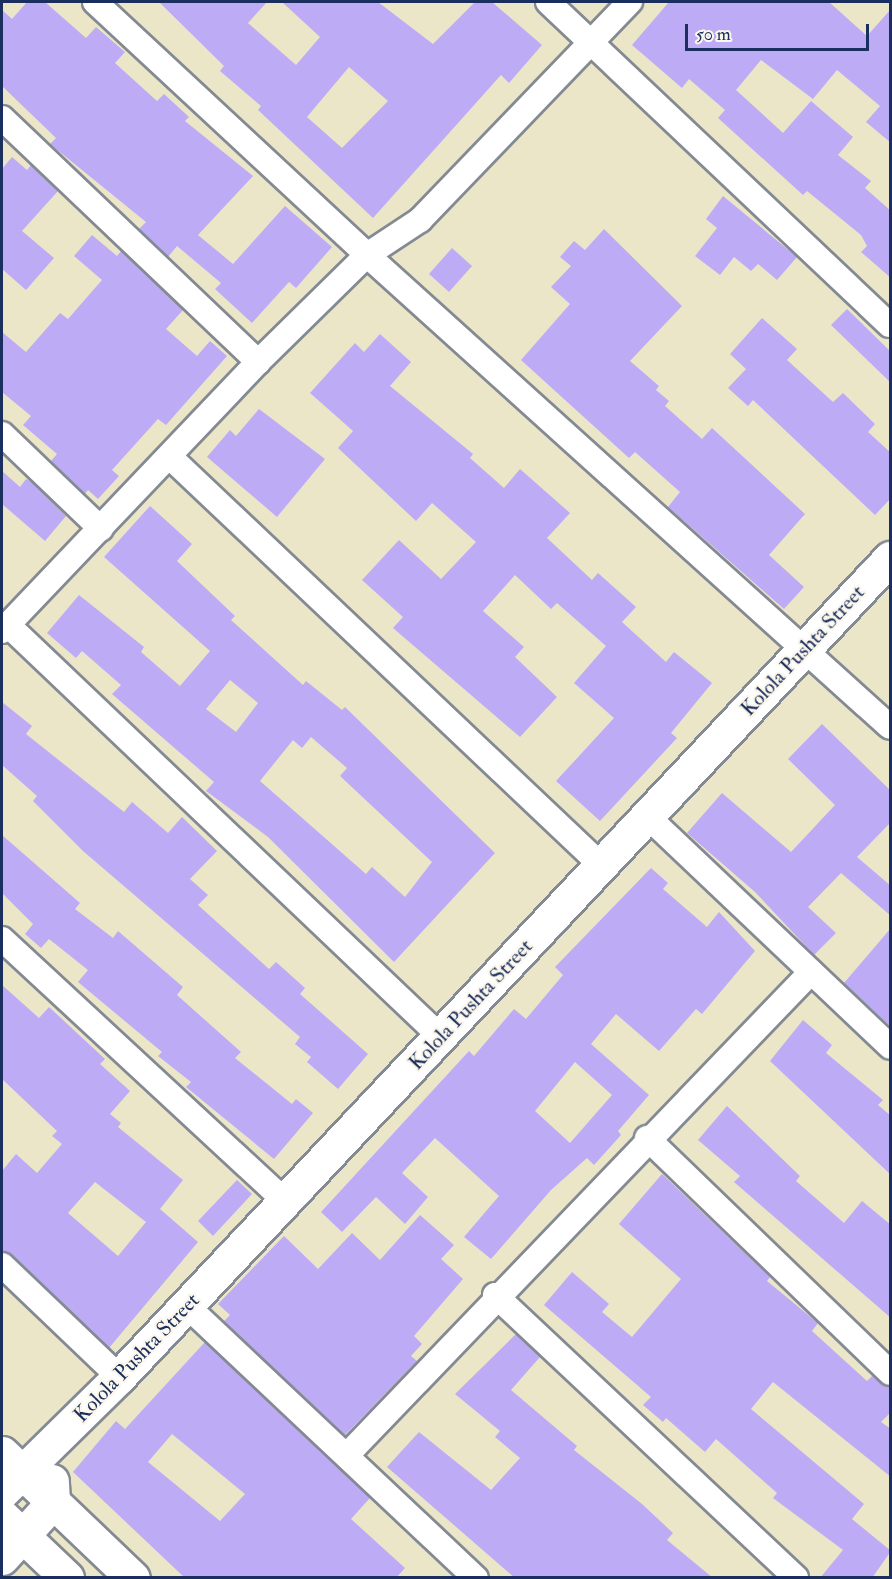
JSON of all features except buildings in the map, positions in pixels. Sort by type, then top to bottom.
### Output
[{"type":"main road","name":"Kolola Pushta Street","points":[[8,1472],[49,1450],[891,558]]},
{"type":"main road","points":[[49,1450],[53,1502]]},
{"type":"main road","points":[[8,1472],[53,1502],[133,1578]]},
{"type":"main road","points":[[53,1502],[8,1537],[67,1578]]},
{"type":"street","points":[[95,2],[367,255],[891,728]]},
{"type":"street","points":[[548,2],[891,325]]},
{"type":"street","points":[[441,1037],[5,628],[258,362],[367,255],[420,220],[630,2]]},
{"type":"street","points":[[2,118],[258,362]]},
{"type":"street","points":[[2,434],[101,529]]},
{"type":"street","points":[[170,457],[601,865]]},
{"type":"street","points":[[647,816],[891,1047]]},
{"type":"street","points":[[2,939],[284,1200]]},
{"type":"street","points":[[347,1455],[495,1295],[811,972]]},
{"type":"street","points":[[647,1138],[891,1373]]},
{"type":"street","points":[[2,1265],[119,1377]]},
{"type":"street","points":[[495,1295],[796,1578]]},
{"type":"street","points":[[187,1306],[476,1578]]}]
